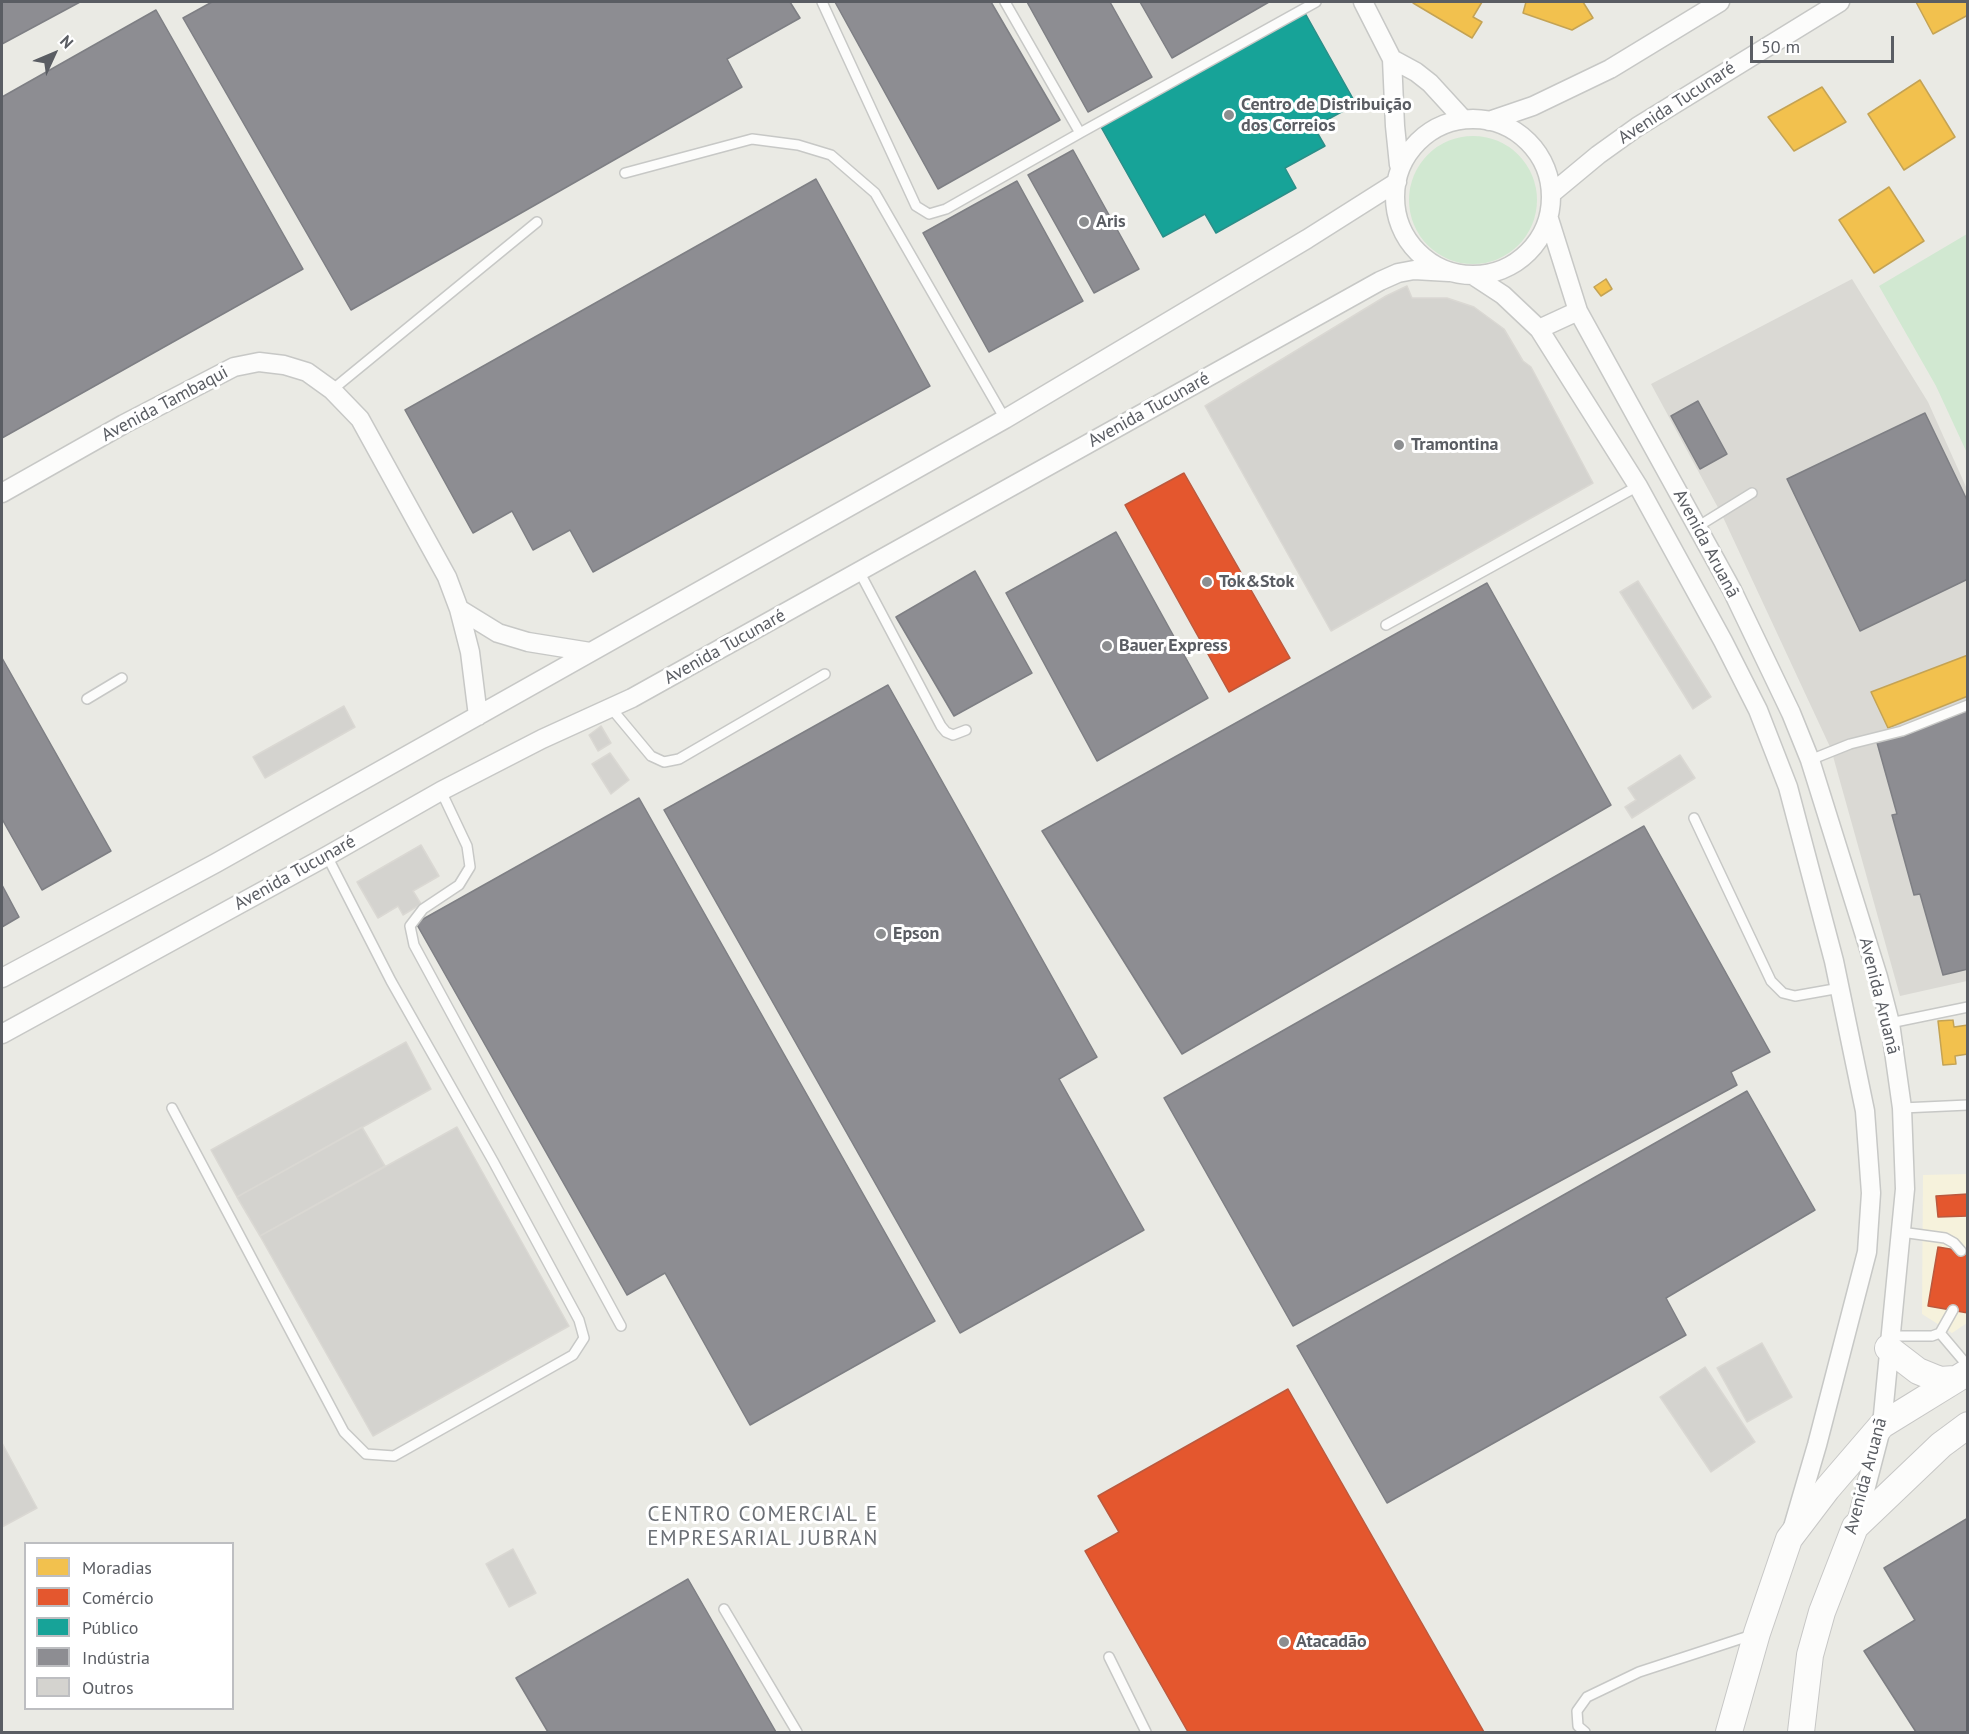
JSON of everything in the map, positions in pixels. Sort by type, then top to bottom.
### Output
[{"type":"main road","points":[[1889,1342],[1918,1371],[1940,1380],[1963,1372]]},
{"type":"main road","points":[[1789,1539],[1827,1489],[1882,1425],[1963,1372]]},
{"type":"main road","points":[[1856,1527],[1941,1445],[1964,1433]]},
{"type":"main road","name":"Avenida Aruanã","points":[[1801,1732],[1810,1655],[1836,1573],[1856,1527]]},
{"type":"main road","name":"Avenida Aruanã","points":[[1729,1732],[1757,1633],[1789,1539]]},
{"type":"street","points":[[2,978],[216,863],[1005,419],[1307,239],[1398,174],[1416,143],[1437,127],[1463,119],[1490,121],[1514,131],[1533,147],[1546,169],[1551,194],[1549,219],[1538,242],[1521,260],[1498,272],[1474,276],[1449,272],[1426,260],[1408,241],[1397,217],[1395,190],[1398,174],[1392,59],[1363,2]]},
{"type":"street","points":[[1490,121],[1533,106],[1610,69],[1720,2]]},
{"type":"street","name":"Avenida Tucunaré","points":[[1551,194],[1598,155],[1637,127],[1839,2]]},
{"type":"street","points":[[1392,59],[1416,72],[1430,83],[1463,119]]},
{"type":"street","name":"Avenida Aruanã","points":[[1549,219],[1578,310],[1732,590],[1791,713],[1810,760],[1878,976],[1890,1023],[1902,1108],[1905,1189],[1882,1425],[1856,1527]]},
{"type":"street","name":"Avenida Tucunaré","points":[[2,1034],[327,856],[441,790],[542,739],[633,698],[1380,281],[1398,273],[1414,270],[1449,272]]},
{"type":"street","name":"Avenida Aruanã","points":[[1474,276],[1503,295],[1539,329],[1638,486],[1723,641],[1758,710],[1788,787],[1840,988],[1865,1112],[1868,1140],[1871,1193],[1867,1252],[1817,1445],[1789,1539]]},
{"type":"street","points":[[1539,329],[1578,310]]},
{"type":"street","name":"Avenida Tambaqui","points":[[2,493],[124,424],[234,367],[260,362],[284,365],[307,372],[332,390],[360,419],[447,577],[459,609],[470,652],[478,716]]},
{"type":"street","points":[[459,609],[498,633],[528,642],[590,652]]},
{"type":"lane","points":[[822,2],[916,206],[929,214],[946,209],[1316,2]]},
{"type":"lane","points":[[1005,2],[1080,133]]},
{"type":"lane","points":[[625,173],[752,140],[798,145],[831,155],[875,193],[1005,419]]},
{"type":"lane","points":[[332,390],[537,222]]},
{"type":"lane","points":[[1386,625],[1638,486]]},
{"type":"lane","points":[[1697,526],[1752,492]]},
{"type":"lane","points":[[859,572],[941,726],[953,735],[966,730]]},
{"type":"lane","points":[[611,708],[651,756],[664,762],[679,759],[825,674]]},
{"type":"lane","points":[[87,699],[122,678]]},
{"type":"lane","points":[[1810,760],[1850,744],[1902,731],[1968,705]]},
{"type":"lane","points":[[441,790],[467,846],[470,867],[459,885],[423,909],[410,926],[414,945],[621,1326]]},
{"type":"lane","points":[[1694,818],[1771,981],[1783,993],[1795,996],[1840,988]]},
{"type":"lane","points":[[172,1108],[344,1432],[366,1454],[394,1456],[573,1355],[584,1338],[579,1320],[493,1161],[391,981],[327,856]]},
{"type":"lane","points":[[1890,1023],[1968,1007]]},
{"type":"lane","points":[[1902,1108],[1968,1105]]},
{"type":"lane","points":[[1901,1232],[1945,1238],[1961,1251]]},
{"type":"lane","points":[[1889,1342],[1940,1333],[1953,1310]]},
{"type":"lane","points":[[1940,1333],[1963,1372]]},
{"type":"lane","points":[[724,1609],[797,1732]]},
{"type":"lane","points":[[1585,1732],[1578,1726],[1577,1711],[1587,1697],[1639,1672],[1757,1633]]},
{"type":"lane","points":[[1109,1657],[1146,1732]]},
{"type":"shaded area","points":[[1852,279],[1928,402],[1967,489],[1967,981],[1900,996],[1831,749],[1722,515],[1651,384]]},
{"type":"shaded area","points":[[1967,1174],[1967,1323],[1952,1333],[1922,1314],[1923,1175]]},
{"type":"green space","points":[[1473,136],[1498,141],[1518,155],[1532,175],[1537,200],[1532,225],[1518,245],[1498,259],[1473,264],[1448,259],[1428,245],[1414,225],[1409,200],[1414,175],[1428,155],[1448,141]]},
{"type":"green space","points":[[1967,234],[1967,453],[1936,386],[1879,286]]},
{"type":"building: Moradias","points":[[1414,2],[1482,2],[1473,17],[1482,22],[1472,38]]},
{"type":"building: Moradias","points":[[1526,2],[1583,2],[1593,18],[1572,30],[1523,13]]},
{"type":"building: Moradias","points":[[1916,2],[1968,2],[1968,15],[1933,34]]},
{"type":"building: Moradias","points":[[1920,80],[1955,137],[1904,170],[1868,114]]},
{"type":"building: Moradias","points":[[1822,87],[1846,122],[1794,151],[1768,117]]},
{"type":"building: Moradias","points":[[1889,187],[1924,241],[1874,273],[1839,220]]},
{"type":"building: Moradias","points":[[1606,279],[1612,289],[1601,296],[1594,287]]},
{"type":"building: Moradias","points":[[1968,655],[1968,696],[1888,728],[1871,692]]},
{"type":"building: Moradias","points":[[1953,1020],[1954,1027],[1968,1025],[1968,1054],[1955,1056],[1956,1064],[1943,1065],[1938,1021]]},
{"type":"building: Comércio","name":"Tok&Stok","points":[[1184,473],[1290,658],[1229,692],[1125,505]]},
{"type":"building: Comércio","points":[[1968,1194],[1968,1216],[1938,1217],[1936,1196]]},
{"type":"building: Comércio","points":[[1938,1247],[1968,1252],[1968,1313],[1928,1306]]},
{"type":"building: Comércio","name":"Atacadão","points":[[1288,1389],[1484,1732],[1188,1732],[1085,1551],[1119,1532],[1098,1496]]},
{"type":"building: Público","name":"Centro de Distribuição dos Correios","points":[[1305,13],[1356,104],[1314,127],[1325,146],[1285,168],[1296,188],[1216,233],[1205,214],[1163,237],[1101,127]]},
{"type":"building: Indústria","points":[[2,2],[80,2],[2,44]]},
{"type":"building: Indústria","points":[[212,2],[790,2],[800,18],[727,59],[742,87],[351,310],[183,18]]},
{"type":"building: Indústria","points":[[835,2],[991,2],[1060,120],[938,189]]},
{"type":"building: Indústria","points":[[1027,2],[1110,2],[1152,77],[1088,112]]},
{"type":"building: Indústria","points":[[1140,2],[1269,2],[1172,58]]},
{"type":"building: Indústria","points":[[156,10],[303,269],[2,438],[2,97]]},
{"type":"building: Indústria","name":"Aris","points":[[1073,150],[1139,269],[1094,293],[1028,175]]},
{"type":"building: Indústria","points":[[816,179],[930,386],[593,572],[570,530],[533,550],[512,511],[473,533],[405,410]]},
{"type":"building: Indústria","points":[[1017,181],[1083,301],[989,352],[923,233]]},
{"type":"building: Indústria","points":[[1698,401],[1727,454],[1700,469],[1671,416]]},
{"type":"building: Indústria","points":[[1925,413],[1968,502],[1968,579],[1860,631],[1787,479]]},
{"type":"building: Indústria","name":"Bauer Express","points":[[1116,532],[1208,698],[1097,761],[1006,593]]},
{"type":"building: Indústria","points":[[975,571],[1032,673],[954,716],[896,617]]},
{"type":"building: Indústria","points":[[1487,583],[1611,805],[1182,1054],[1042,831]]},
{"type":"building: Indústria","points":[[2,658],[111,851],[42,890],[2,819]]},
{"type":"building: Indústria","name":"Epson","points":[[888,685],[1097,1057],[1059,1079],[1144,1230],[960,1333],[664,810]]},
{"type":"building: Indústria","points":[[1968,710],[1968,969],[1943,975],[1920,894],[1914,895],[1892,815],[1897,814],[1876,739]]},
{"type":"building: Indústria","points":[[639,798],[935,1321],[750,1425],[665,1273],[627,1295],[416,923]]},
{"type":"building: Indústria","points":[[1644,826],[1770,1052],[1731,1072],[1737,1085],[1293,1326],[1164,1098]]},
{"type":"building: Indústria","points":[[2,885],[19,917],[2,927]]},
{"type":"building: Indústria","points":[[1747,1091],[1815,1210],[1666,1298],[1686,1335],[1387,1503],[1297,1346]]},
{"type":"building: Indústria","points":[[1968,1518],[1968,1732],[1916,1732],[1864,1651],[1915,1620],[1884,1568]]},
{"type":"building: Indústria","points":[[688,1579],[776,1732],[548,1732],[516,1678]]},
{"type":"building: Outros","name":"Tramontina","points":[[1407,286],[1412,298],[1447,298],[1474,307],[1504,329],[1523,361],[1531,367],[1593,483],[1331,631],[1205,406],[1386,296]]},
{"type":"building: Outros","points":[[1638,581],[1711,697],[1693,709],[1620,592]]},
{"type":"building: Outros","points":[[344,706],[355,727],[265,778],[253,757]]},
{"type":"building: Outros","points":[[601,726],[611,743],[598,751],[589,735]]},
{"type":"building: Outros","points":[[610,753],[629,780],[611,794],[592,764]]},
{"type":"building: Outros","points":[[1680,755],[1695,778],[1632,818],[1625,807],[1636,800],[1628,788]]},
{"type":"building: Outros","points":[[421,845],[439,876],[413,891],[421,904],[403,915],[398,906],[378,918],[357,882]]},
{"type":"building: Outros","points":[[406,1042],[431,1089],[237,1197],[211,1150]]},
{"type":"building: Outros","points":[[362,1127],[385,1166],[260,1236],[237,1197]]},
{"type":"building: Outros","points":[[457,1127],[569,1326],[373,1436],[260,1236]]},
{"type":"building: Outros","points":[[1762,1343],[1792,1397],[1747,1422],[1717,1368]]},
{"type":"building: Outros","points":[[1705,1367],[1755,1442],[1711,1472],[1660,1397]]},
{"type":"building: Outros","points":[[2,1443],[37,1508],[2,1527]]},
{"type":"building: Outros","points":[[513,1549],[536,1593],[509,1607],[486,1564]]},
{"type":"place","name":"Centro de Distribuição dos Correios","points":[[1229,115]]},
{"type":"place","name":"Aris","points":[[1084,222]]},
{"type":"place","name":"Tramontina","points":[[1399,445]]},
{"type":"place","name":"Tok&Stok","points":[[1207,582]]},
{"type":"place","name":"Bauer Express","points":[[1107,646]]},
{"type":"place","name":"Epson","points":[[881,934]]},
{"type":"place","name":"Atacadão","points":[[1284,1642]]},
{"type":"district","name":"CENTRO COMERCIAL E EMPRESARIAL JUBRAN","points":[[763,1527]]}]
